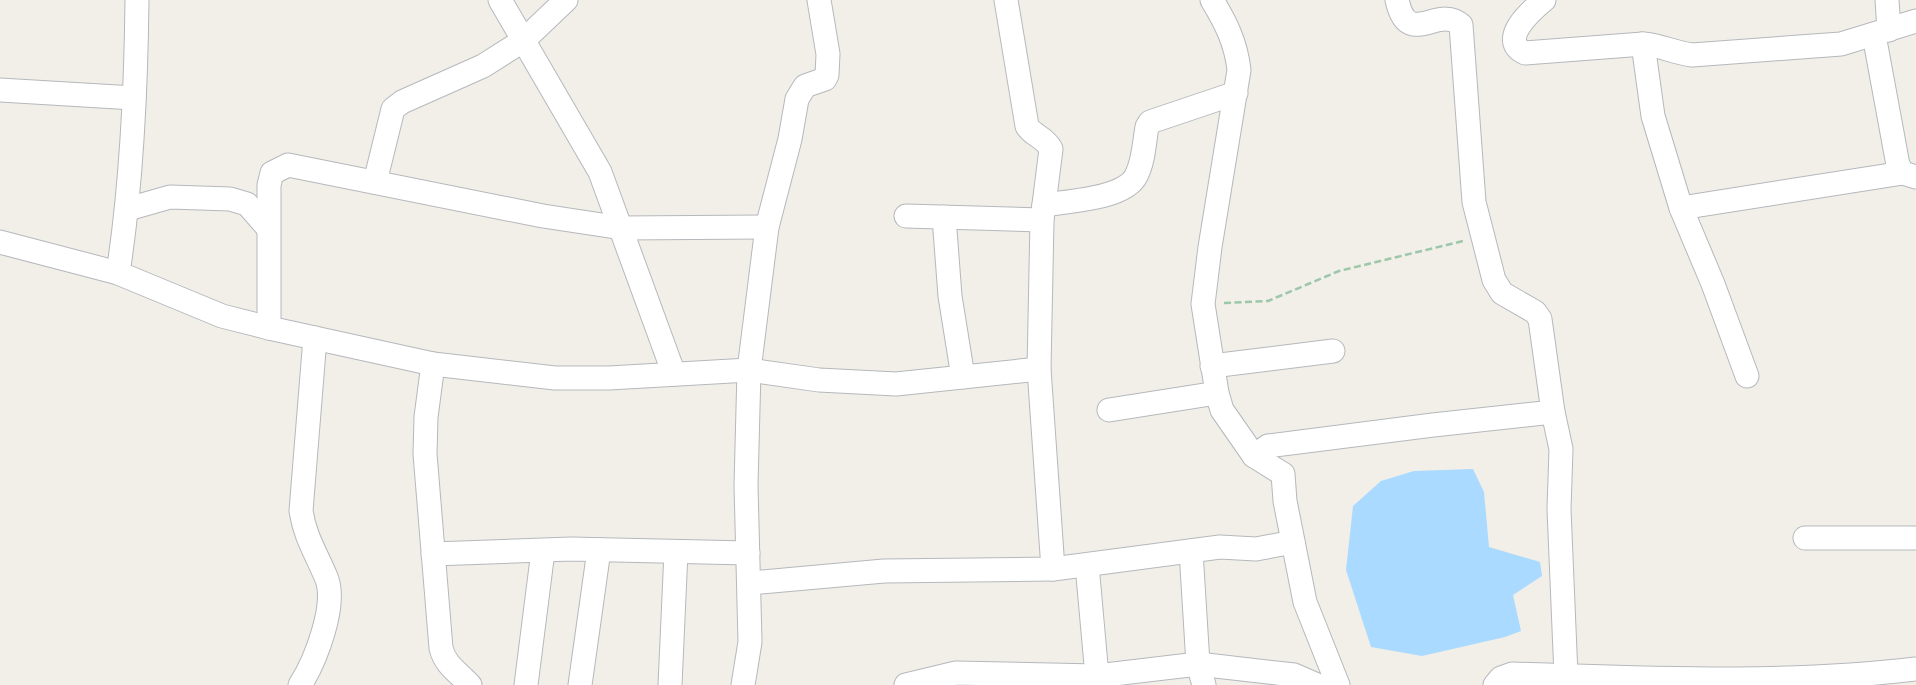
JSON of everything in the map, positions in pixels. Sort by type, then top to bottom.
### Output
[{"type":"street","points":[[118,273],[128,209],[136,0]]},
{"type":"street","points":[[500,0],[600,172],[674,374]]},
{"type":"street","points":[[375,182],[393,109],[402,102],[483,66],[523,40],[566,0]]},
{"type":"street","points":[[743,685],[750,642],[746,485],[749,370],[767,227],[800,92],[805,86],[825,79],[827,75],[828,54],[819,0]]},
{"type":"street","points":[[1006,0],[1027,126],[1031,132],[1046,141],[1051,149],[1043,213],[1039,369],[1053,569]]},
{"type":"street","points":[[1212,0],[1227,24],[1237,51],[1239,70],[1203,304],[1212,366],[1222,410],[1254,456],[1283,474],[1284,501],[1306,602],[1338,685]]},
{"type":"street","points":[[1396,0],[1405,22],[1411,24],[1449,20],[1457,21],[1461,25],[1474,202],[1497,287],[1502,293],[1535,312],[1541,320],[1553,412],[1561,449],[1559,509],[1566,676]]},
{"type":"street","points":[[1544,0],[1526,15],[1518,27],[1515,36],[1520,51],[1525,53],[1643,44],[1658,45],[1680,54],[1692,55],[1841,44],[1916,21]]},
{"type":"street","points":[[1887,0],[1882,32],[1898,165],[1909,175]]},
{"type":"street","points":[[1643,44],[1653,116],[1681,208],[1747,376]]},
{"type":"street","points":[[0,90],[134,98]]},
{"type":"street","points":[[906,216],[1043,213],[1109,195],[1133,181],[1137,174],[1150,122],[1236,93]]},
{"type":"street","points":[[269,328],[270,185],[272,173],[288,165],[543,216],[622,228],[767,227]]},
{"type":"street","points":[[1681,208],[1909,175]]},
{"type":"street","points":[[128,209],[170,197],[230,199],[247,204],[268,228]]},
{"type":"street","points":[[944,217],[950,296],[963,377]]},
{"type":"street","points":[[0,242],[118,273],[222,316],[433,364],[555,377],[610,378],[749,370],[819,380],[896,384],[1039,369]]},
{"type":"street","points":[[300,685],[322,638],[329,599],[328,579],[304,531],[301,511],[315,338]]},
{"type":"street","points":[[1212,366],[1333,351]]},
{"type":"street","points":[[433,364],[426,417],[425,454],[441,648],[444,659],[470,685]]},
{"type":"street","points":[[1109,410],[1217,393]]},
{"type":"street","points":[[1254,456],[1268,446],[1553,412]]},
{"type":"street","points":[[1805,538],[1916,538]]},
{"type":"street","points":[[750,583],[884,571],[1053,569],[1220,547],[1256,550],[1293,542]]},
{"type":"street","points":[[433,554],[600,550],[748,553]]},
{"type":"street","points":[[580,685],[600,550]]},
{"type":"street","points":[[526,685],[543,551]]},
{"type":"street","points":[[1191,551],[1201,675]]},
{"type":"street","points":[[670,685],[676,552]]},
{"type":"street","points":[[1087,565],[1097,676]]},
{"type":"street","points":[[1495,685],[1501,678],[1512,674],[1731,682],[1916,669]]},
{"type":"street","points":[[906,685],[938,681],[956,673],[1067,680],[1097,676],[1294,675],[1317,685]]},
{"type":"path","points":[[1203,304],[1268,301],[1339,271],[1484,236]]},
{"type":"water","points":[[1473,469],[1484,492],[1489,547],[1540,562],[1542,576],[1513,595],[1521,631],[1422,656],[1371,647],[1346,570],[1353,506],[1381,481],[1414,471]]}]
